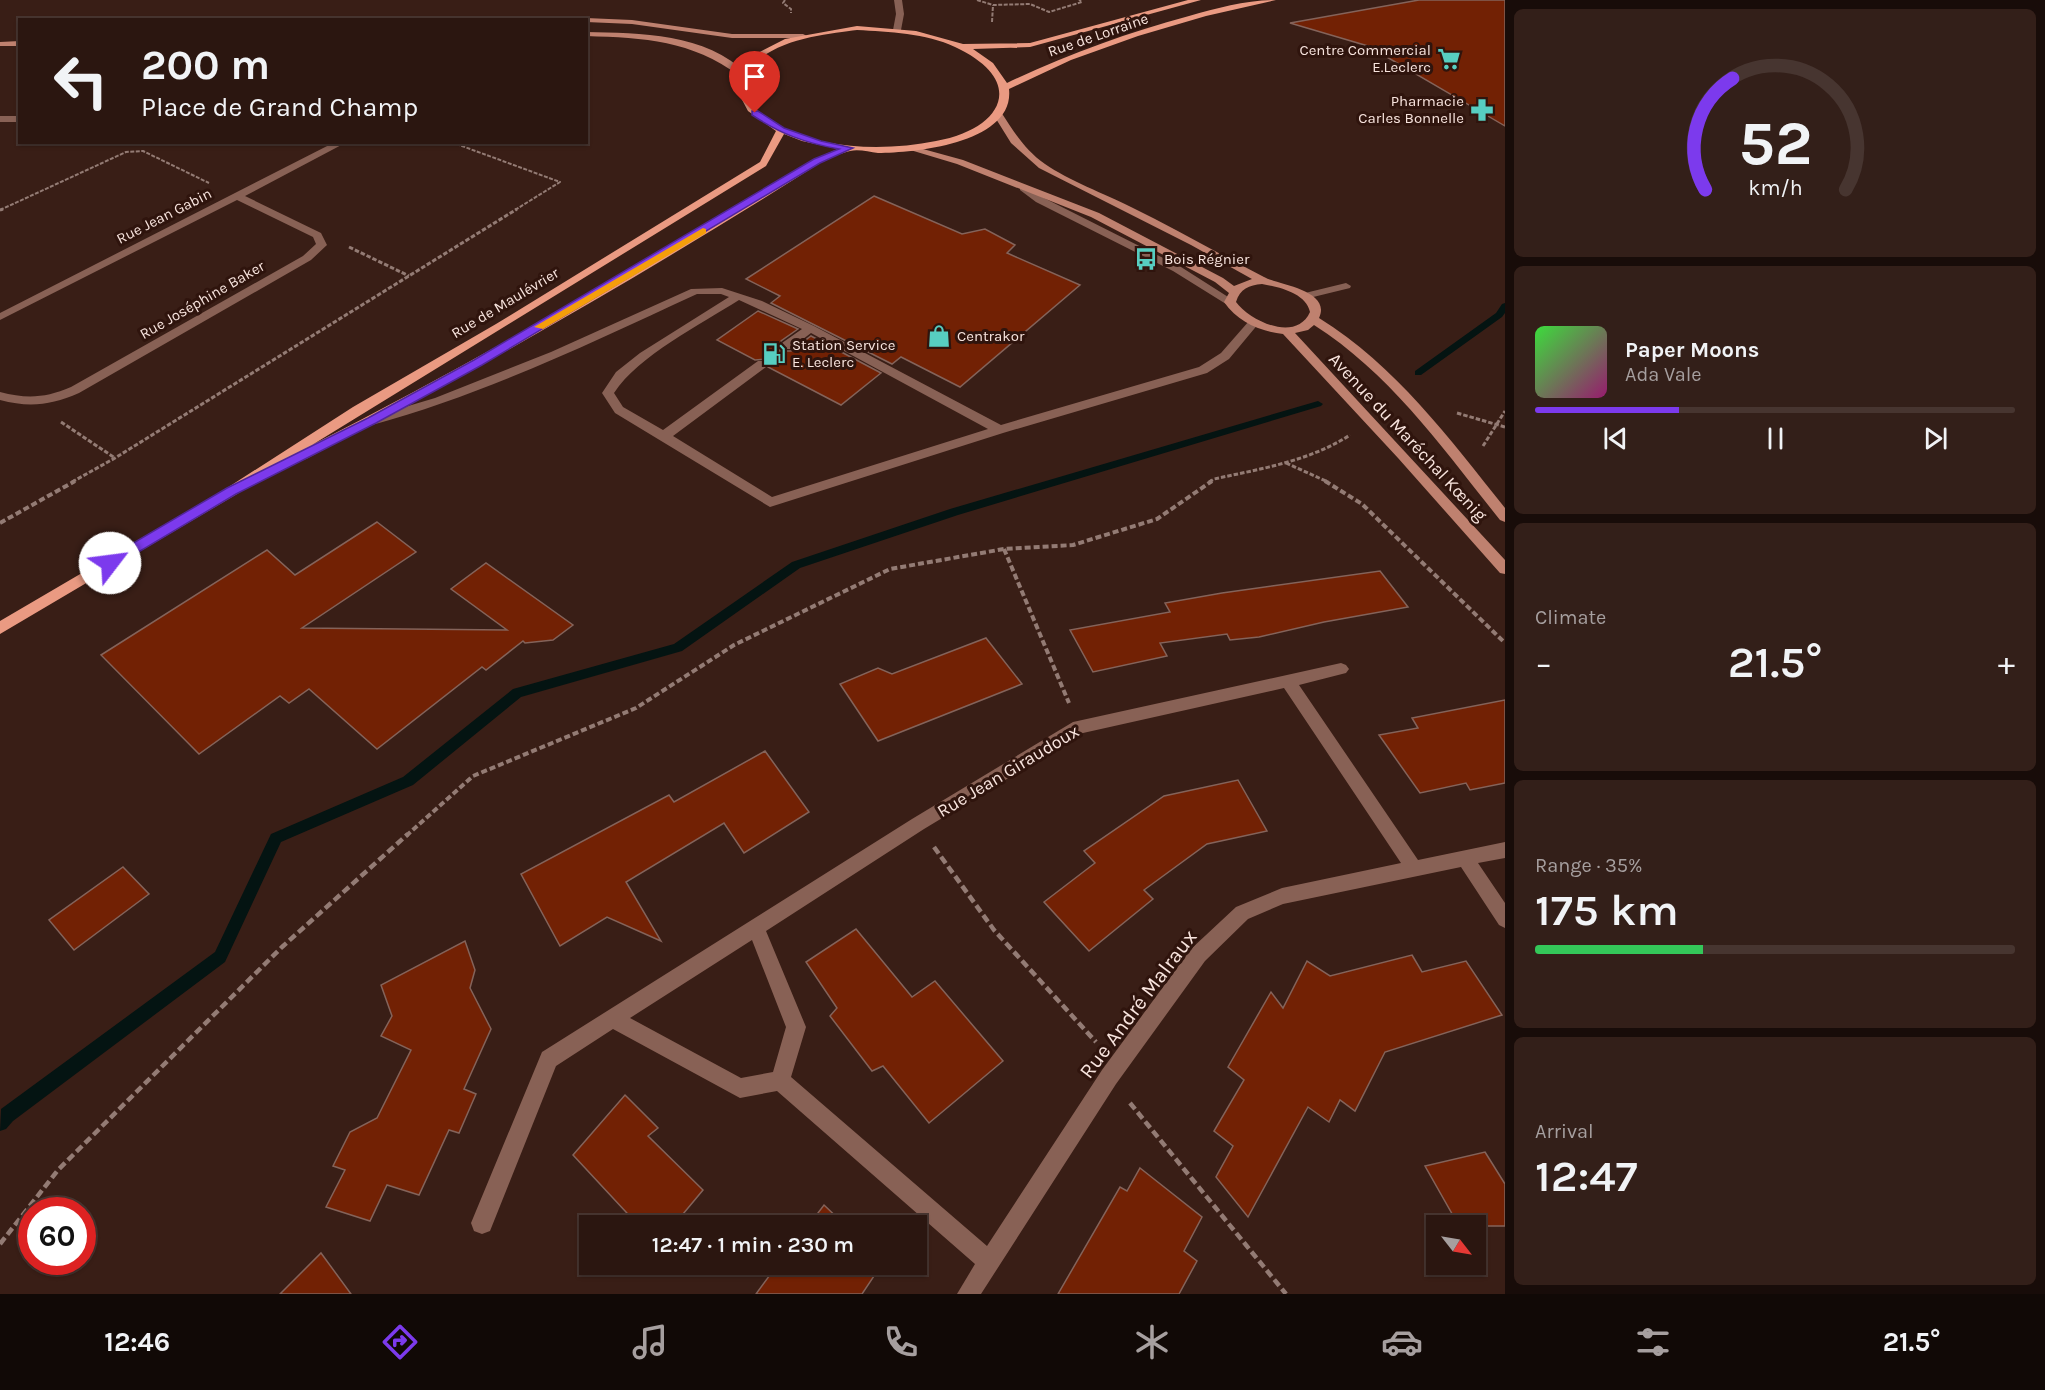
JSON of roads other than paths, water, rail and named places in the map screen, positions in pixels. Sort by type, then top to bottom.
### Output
[{"type":"main road","name":"Rue de Lorraine","points":[[961,46],[1030,45],[1197,0]]},
{"type":"main road","name":"Rue de Lorraine","points":[[1005,87],[1038,70],[1115,42],[1260,1],[1272,0]]},
{"type":"main road","points":[[856,28],[897,30],[931,36],[961,46],[982,58],[997,72],[1005,87],[1004,100],[998,114],[978,129],[949,141],[912,149],[849,148],[819,143],[781,130],[755,113],[742,93],[743,74],[757,56],[783,42],[803,36],[856,28]]},
{"type":"main road","name":"Rue de Maulévrier","points":[[0,628],[232,491],[357,410],[500,326],[763,164],[773,150],[781,130]]},
{"type":"main road","name":"Rue de Maulévrier","points":[[232,491],[372,420],[624,278],[817,161],[849,148]]},
{"type":"street","points":[[897,30],[900,14],[898,0]]},
{"type":"street","points":[[588,20],[632,22],[732,36],[803,36]]},
{"type":"street","points":[[588,34],[662,39],[695,45],[723,57],[743,74]]},
{"type":"street","points":[[0,44],[18,43]]},
{"type":"street","points":[[998,114],[1014,141],[1042,166],[1195,243],[1262,281],[1286,286],[1305,296],[1315,312],[1313,320],[1297,328],[1286,330],[1253,323],[1234,309],[1232,296]]},
{"type":"street","points":[[0,119],[18,118]]},
{"type":"street","name":"Rue Jean Gabin","points":[[0,317],[339,144]]},
{"type":"street","points":[[912,149],[960,162],[1023,188],[1040,200],[1232,296]]},
{"type":"street","name":"Rue Joséphine Baker","points":[[0,396],[16,401],[46,402],[95,378],[307,258],[322,245],[317,235],[237,196]]},
{"type":"street","points":[[1232,296],[1242,285],[1262,281]]},
{"type":"street","points":[[1305,296],[1346,286]]},
{"type":"street","points":[[372,420],[439,401],[555,355],[695,291],[722,291],[758,303],[810,328],[975,415],[999,430]]},
{"type":"street","points":[[738,296],[644,356],[620,375],[608,393],[620,410],[770,502],[999,430],[1143,390],[1203,370],[1225,356],[1253,323]]},
{"type":"street","name":"Avenue du Maréchal Kœnig","points":[[1313,320],[1333,330],[1368,359],[1419,414],[1505,517]]},
{"type":"street","points":[[786,346],[810,328]]},
{"type":"street","name":"Avenue du Maréchal Kœnig","points":[[1286,330],[1505,569]]},
{"type":"street","points":[[664,436],[762,364]]},
{"type":"street","name":"Rue Jean Giraudoux","points":[[482,1223],[549,1059],[918,824],[1079,727],[1341,669]]},
{"type":"street","points":[[1287,681],[1414,868]]},
{"type":"street","name":"Rue André Malraux","points":[[968,1294],[1113,1071],[1198,955],[1242,913],[1282,896],[1414,868],[1466,860],[1505,850]]},
{"type":"street","points":[[1466,860],[1505,919]]},
{"type":"street","points":[[756,928],[796,1027],[780,1081]]},
{"type":"street","points":[[613,1019],[740,1088],[780,1081]]},
{"type":"street","points":[[780,1081],[989,1262]]},
{"type":"waterway","points":[[1418,373],[1499,315],[1505,306]]},
{"type":"waterway","points":[[0,1123],[7,1115],[220,957],[276,838],[408,781],[517,693],[678,648],[796,565],[954,512],[1318,404]]},
{"type":"place","name":"Centre Commercial E.Leclerc","points":[[1449,59]]},
{"type":"place","name":"Pharmacie Carles Bonnelle","points":[[1482,110]]},
{"type":"place","name":"Bois Régnier","points":[[1146,259]]},
{"type":"place","name":"Centrakor","points":[[939,336]]},
{"type":"place","name":"Station Service E. Leclerc","points":[[774,354]]}]
